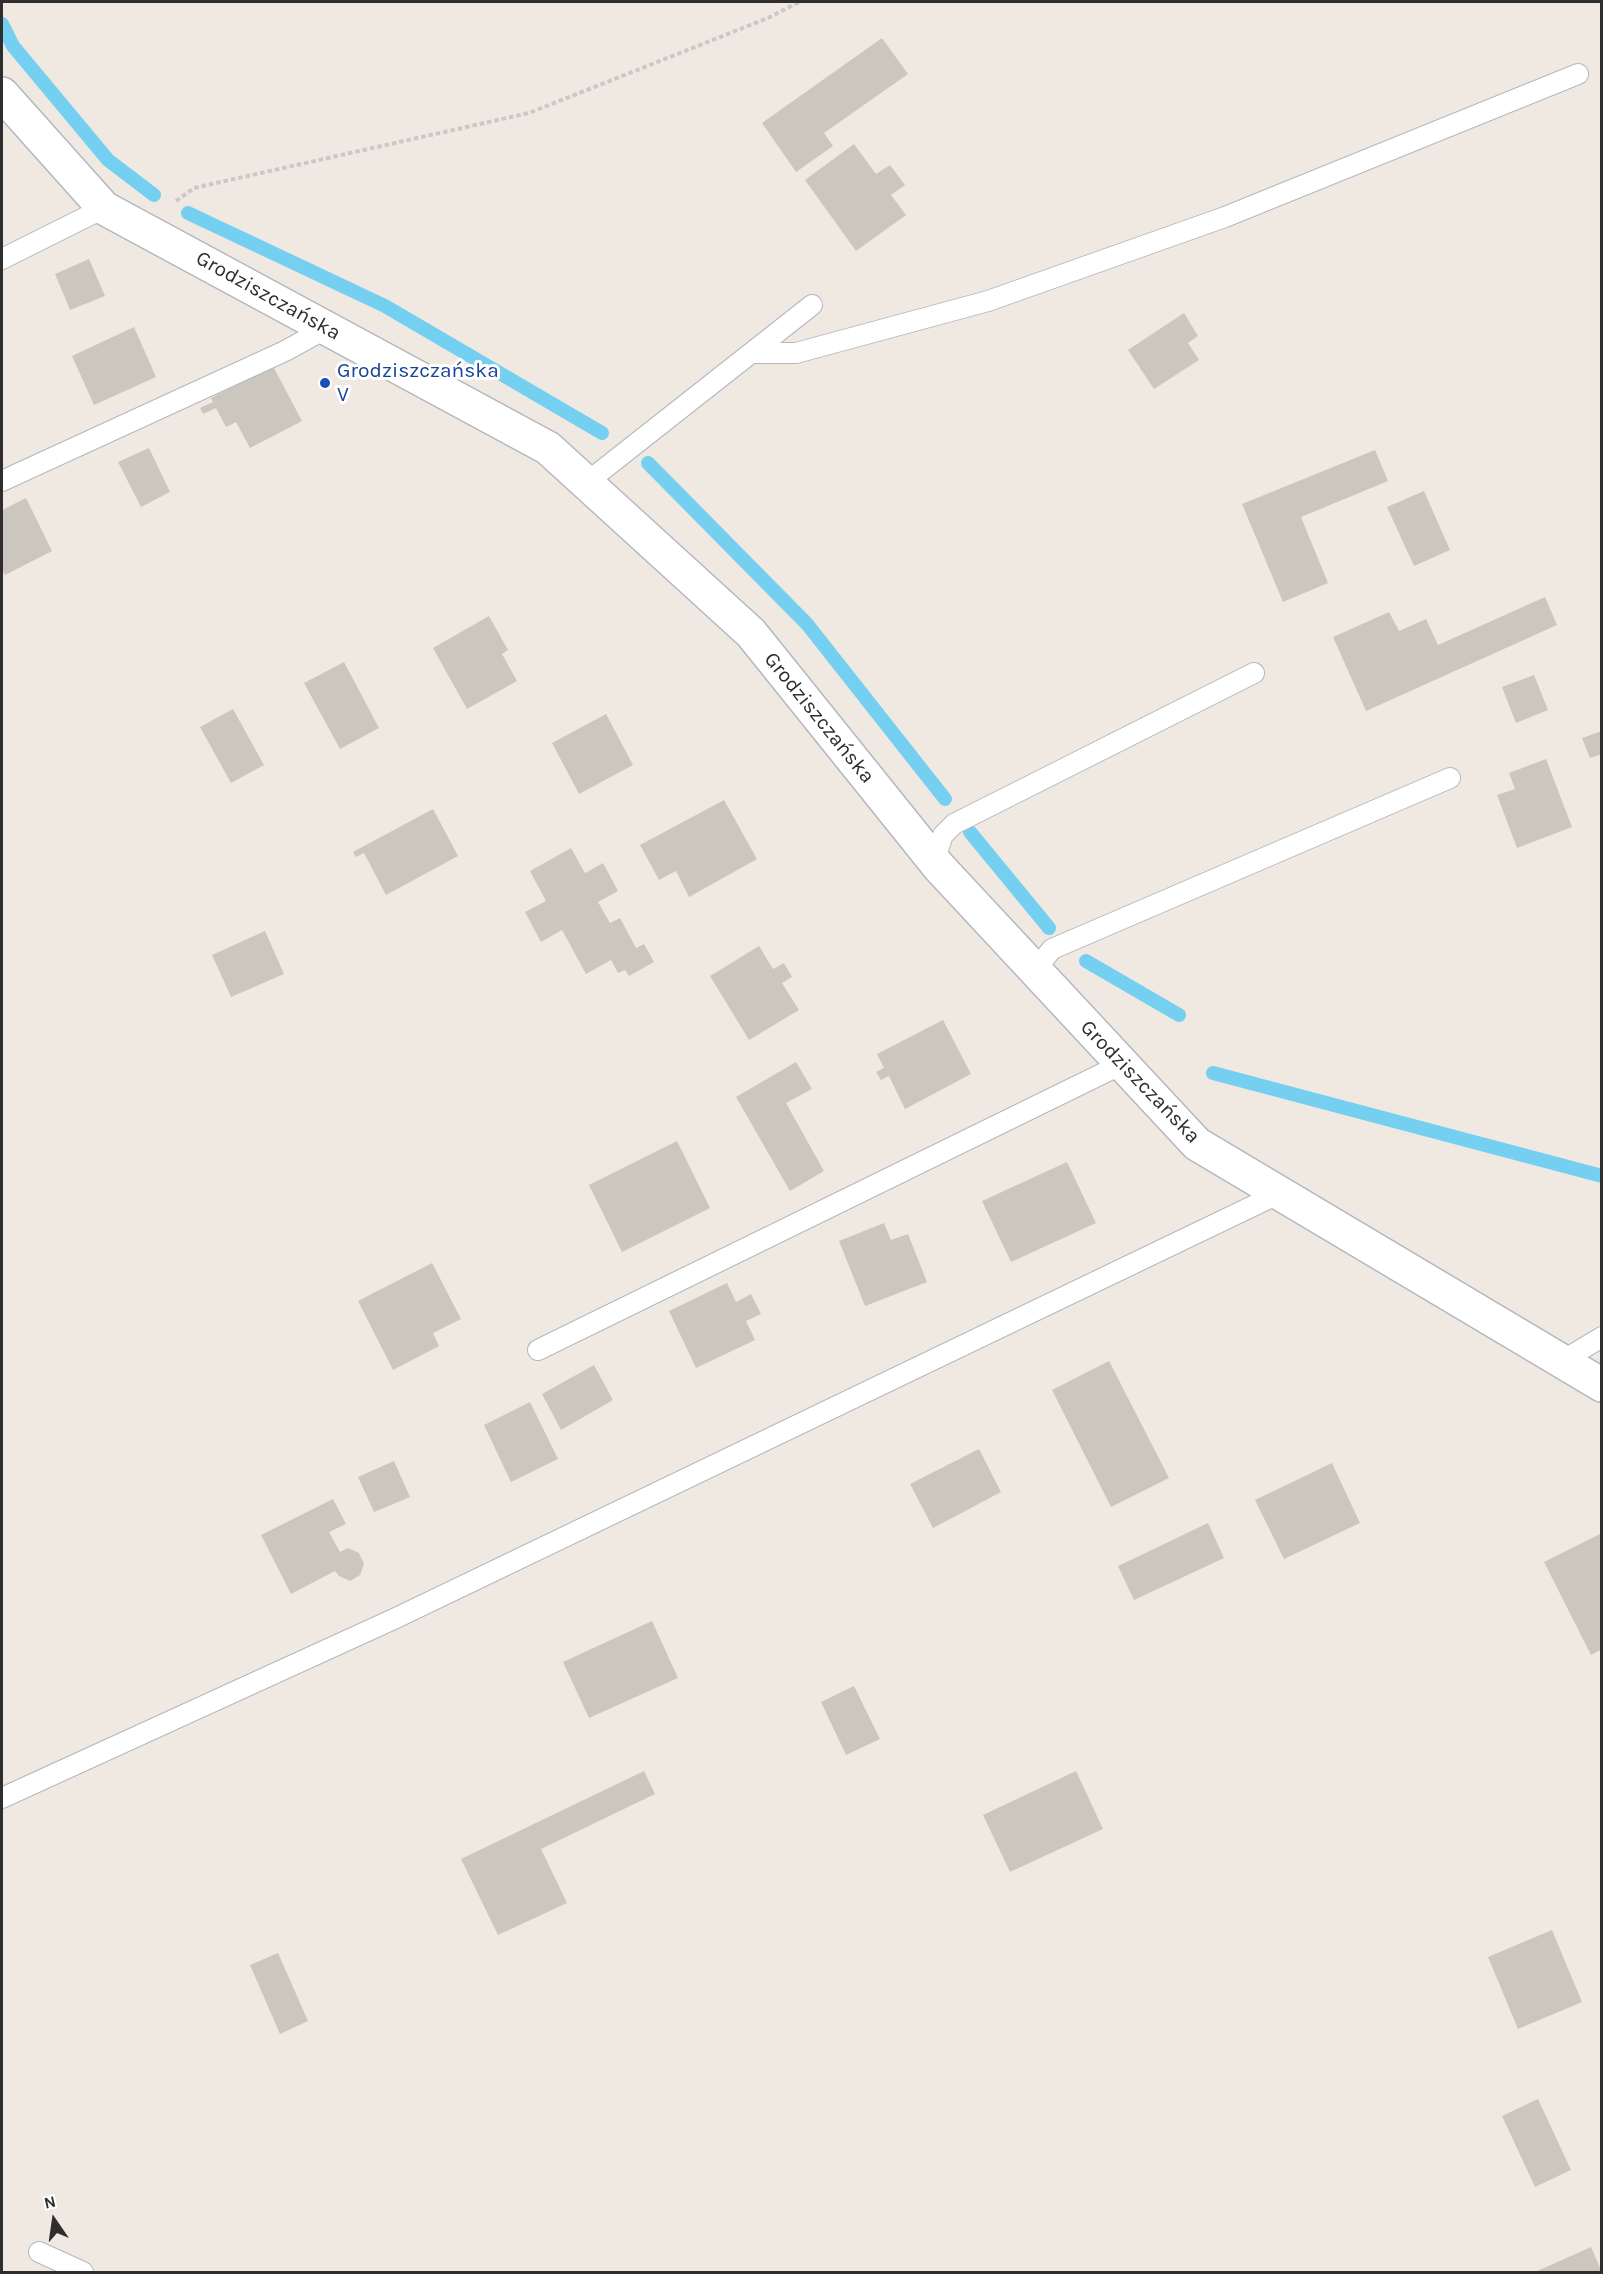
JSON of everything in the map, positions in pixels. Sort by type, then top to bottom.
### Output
[{"type":"street","name":"Grodziszczańska","points":[[2,94],[104,208],[548,448],[751,633],[934,861],[1197,1144],[1602,1385]]},
{"type":"lane","points":[[751,353],[796,353],[988,301],[1225,217],[1578,74]]},
{"type":"lane","points":[[2,259],[104,208]]},
{"type":"lane","points":[[586,483],[812,305]]},
{"type":"lane","points":[[2,481],[285,351],[327,327]]},
{"type":"lane","points":[[934,861],[943,835],[954,824],[1254,674]]},
{"type":"lane","points":[[1035,970],[1052,949],[1450,778]]},
{"type":"lane","points":[[538,1350],[1122,1064]]},
{"type":"lane","points":[[2,1798],[406,1613],[1280,1193]]},
{"type":"lane","points":[[1562,1361],[1602,1337]]},
{"type":"lane","points":[[39,2252],[83,2272]]},
{"type":"path","points":[[142,227],[194,188],[529,113],[768,18],[799,2]]},
{"type":"building","points":[[882,38],[908,74],[824,133],[833,146],[796,172],[762,123]]},
{"type":"building","points":[[854,144],[876,174],[890,165],[905,185],[891,195],[906,215],[856,251],[805,180]]},
{"type":"building","points":[[89,259],[105,296],[70,310],[55,274]]},
{"type":"building","points":[[1184,313],[1198,336],[1188,343],[1199,360],[1154,389],[1128,350]]},
{"type":"building","points":[[134,327],[156,377],[94,405],[72,356]]},
{"type":"building","points":[[273,366],[302,421],[250,448],[236,422],[226,427],[216,408],[203,414],[200,408],[213,402],[211,398]]},
{"type":"building","points":[[149,448],[170,492],[141,507],[118,462]]},
{"type":"building","points":[[1375,450],[1388,481],[1301,517],[1328,583],[1283,602],[1242,504]]},
{"type":"building","points":[[1424,491],[1450,550],[1414,566],[1387,507]]},
{"type":"building","points":[[26,498],[52,551],[5,575],[2,569],[2,510]]},
{"type":"building","points":[[1545,597],[1557,625],[1366,711],[1333,637],[1389,612],[1399,631],[1426,619],[1438,645]]},
{"type":"building","points":[[489,616],[508,650],[502,654],[517,681],[467,709],[433,648]]},
{"type":"building","points":[[344,662],[379,728],[340,749],[304,683]]},
{"type":"building","points":[[1534,675],[1548,710],[1516,723],[1502,687]]},
{"type":"building","points":[[233,709],[264,765],[231,783],[200,727]]},
{"type":"building","points":[[606,714],[633,765],[579,794],[552,743]]},
{"type":"building","points":[[1602,731],[1602,754],[1590,758],[1582,738]]},
{"type":"building","points":[[1546,759],[1572,827],[1517,848],[1497,795],[1515,789],[1509,773]]},
{"type":"building","points":[[724,800],[757,859],[689,897],[676,871],[659,880],[640,845]]},
{"type":"building","points":[[433,809],[458,856],[386,895],[364,853],[356,857],[353,852]]},
{"type":"building","points":[[571,848],[585,873],[603,863],[618,891],[598,902],[610,923],[620,918],[636,948],[644,944],[654,962],[629,976],[625,970],[618,973],[611,960],[586,974],[562,930],[541,942],[525,912],[546,901],[530,871]]},
{"type":"building","points":[[265,931],[284,974],[231,997],[212,955]]},
{"type":"building","points":[[759,946],[773,969],[784,963],[792,977],[782,983],[799,1010],[749,1040],[710,976]]},
{"type":"building","points":[[943,1020],[971,1074],[905,1109],[889,1076],[881,1080],[876,1072],[884,1068],[877,1054]]},
{"type":"building","points":[[796,1062],[812,1089],[786,1103],[824,1171],[790,1191],[736,1097]]},
{"type":"building","points":[[677,1141],[710,1208],[622,1252],[589,1185]]},
{"type":"building","points":[[1067,1162],[1096,1223],[1011,1262],[982,1201]]},
{"type":"building","points":[[884,1223],[891,1240],[908,1234],[927,1282],[865,1306],[839,1241]]},
{"type":"building","points":[[432,1263],[461,1319],[433,1333],[439,1346],[393,1370],[358,1301]]},
{"type":"building","points":[[727,1283],[736,1302],[751,1294],[761,1314],[746,1321],[755,1340],[696,1368],[669,1311]]},
{"type":"building","points":[[1109,1361],[1169,1478],[1111,1507],[1052,1390]]},
{"type":"building","points":[[594,1365],[613,1400],[561,1430],[542,1394]]},
{"type":"building","points":[[530,1402],[558,1459],[511,1482],[484,1425]]},
{"type":"building","points":[[979,1449],[1001,1492],[933,1528],[910,1484]]},
{"type":"building","points":[[394,1461],[410,1497],[374,1512],[358,1477]]},
{"type":"building","points":[[1332,1463],[1360,1523],[1284,1559],[1255,1500]]},
{"type":"building","points":[[333,1499],[346,1524],[329,1532],[340,1552],[348,1548],[359,1553],[364,1564],[360,1575],[350,1581],[339,1576],[335,1571],[291,1594],[261,1535]]},
{"type":"building","points":[[1208,1523],[1224,1558],[1134,1600],[1118,1566]]},
{"type":"building","points":[[1602,1533],[1602,1649],[1591,1655],[1544,1562]]},
{"type":"building","points":[[652,1621],[678,1678],[589,1718],[563,1662]]},
{"type":"building","points":[[854,1686],[880,1739],[846,1755],[821,1702]]},
{"type":"building","points":[[644,1771],[655,1794],[541,1849],[567,1903],[498,1935],[461,1859]]},
{"type":"building","points":[[1076,1771],[1103,1829],[1010,1872],[983,1815]]},
{"type":"building","points":[[1552,1930],[1582,2002],[1518,2029],[1488,1957]]},
{"type":"building","points":[[278,1953],[308,2021],[280,2034],[250,1965]]},
{"type":"building","points":[[1538,2099],[1571,2170],[1535,2187],[1502,2116]]},
{"type":"building","points":[[1591,2247],[1602,2272],[1535,2272]]},
{"type":"waterway","points":[[2,24],[13,46],[108,160],[154,195]]},
{"type":"waterway","points":[[188,213],[385,306],[602,433]]},
{"type":"waterway","points":[[648,463],[807,624],[945,799]]},
{"type":"waterway","points":[[970,832],[1049,928]]},
{"type":"waterway","points":[[1086,961],[1179,1015]]},
{"type":"waterway","points":[[1213,1073],[1602,1176]]},
{"type":"place","name":"Grodziszczańska V","points":[[325,383]]}]
